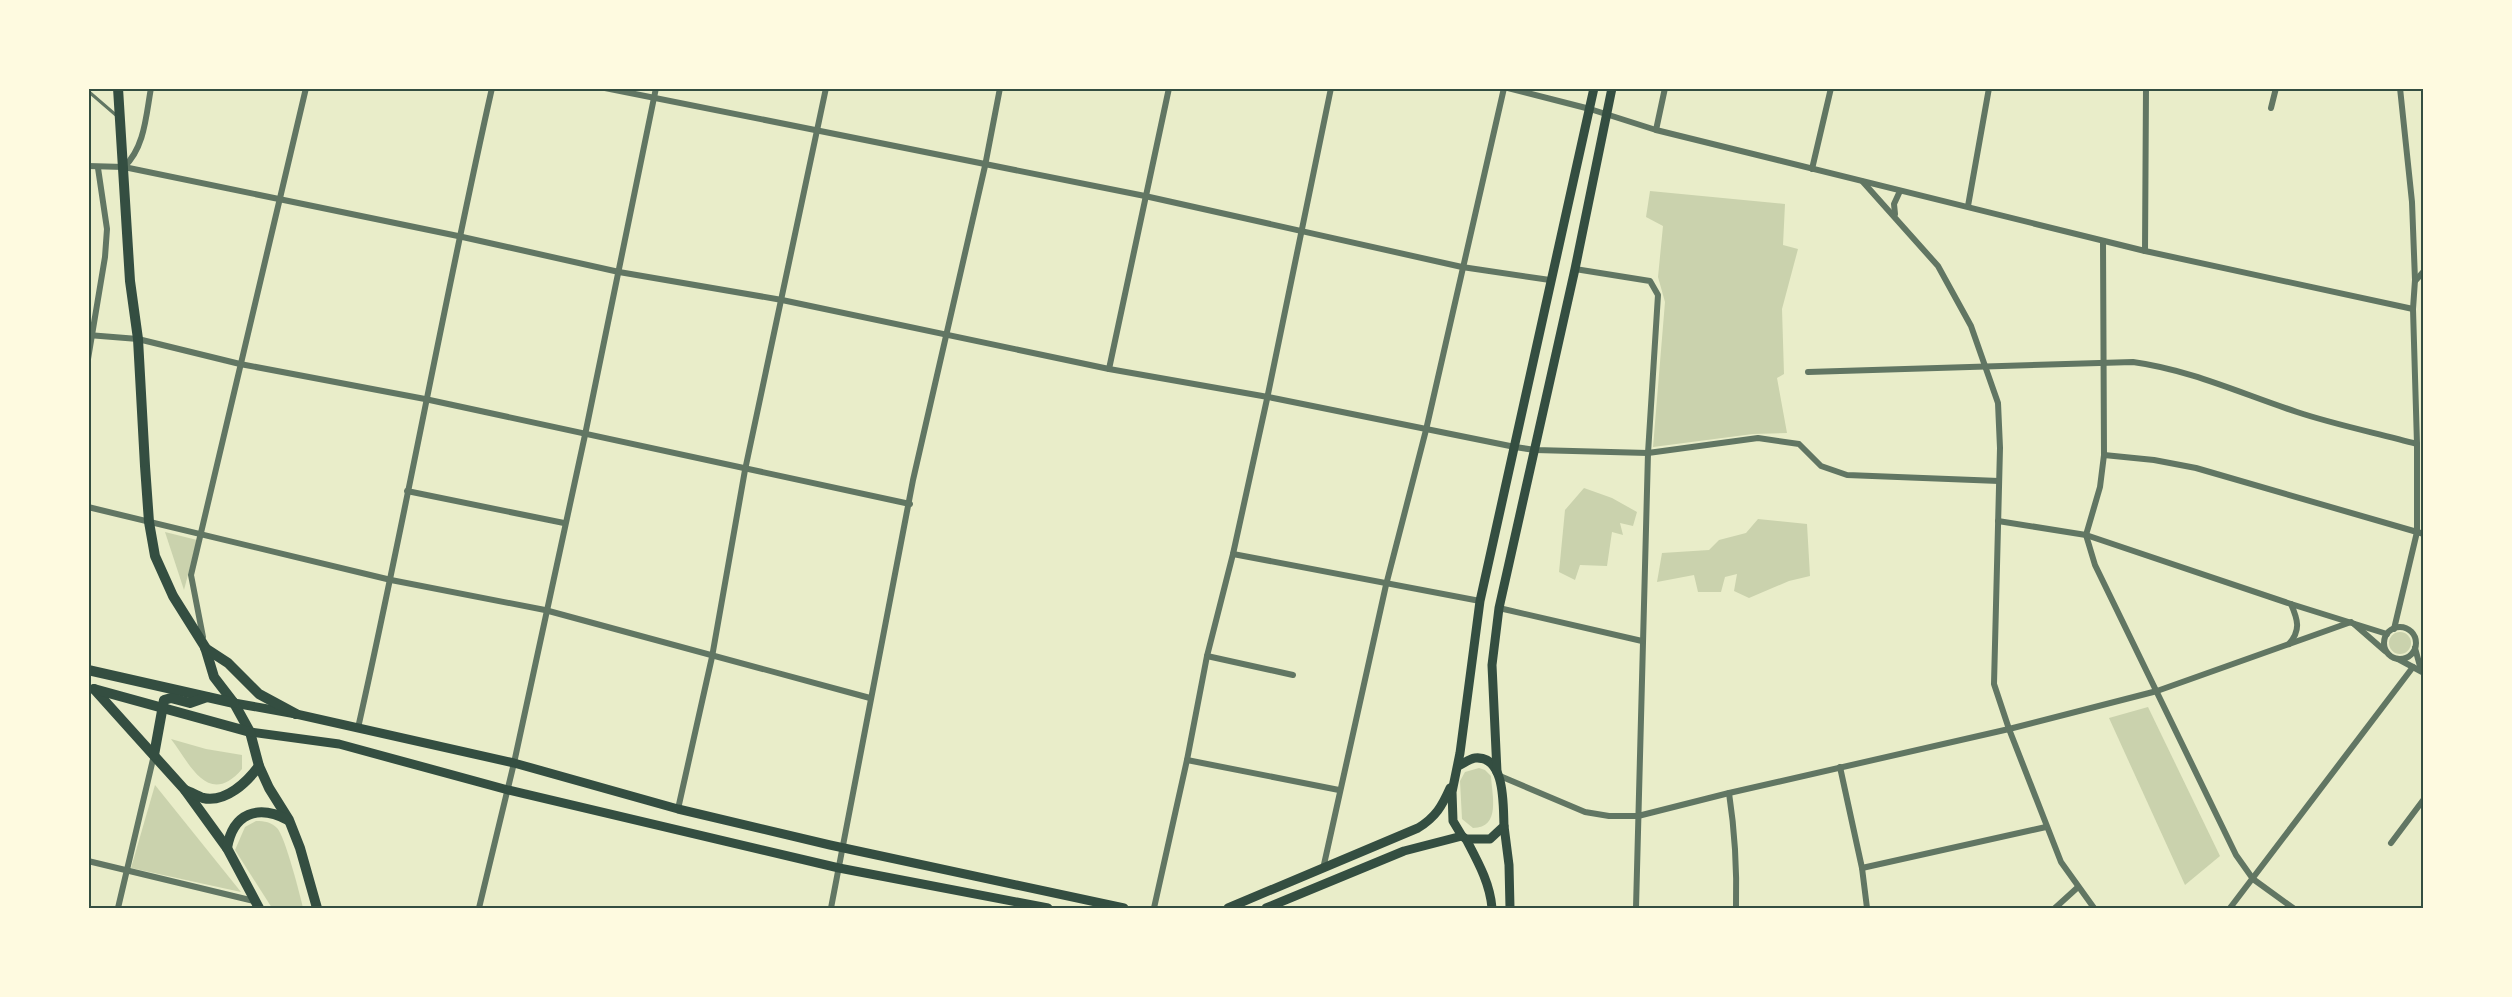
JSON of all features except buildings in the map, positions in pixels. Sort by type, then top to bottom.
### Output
[{"type":"main road","points":[[118,88],[130,281],[138,339],[149,522],[156,556],[162,575],[204,647],[214,677],[234,703],[250,732],[259,766],[269,788],[289,820],[300,848],[317,909]]},
{"type":"main road","points":[[1492,909],[1491,896],[1483,871],[1453,821],[1451,809],[1480,601],[1594,88]]},
{"type":"main road","points":[[1510,909],[1509,866],[1499,774],[1492,665],[1499,608],[1575,269],[1612,88]]},
{"type":"main road","points":[[204,647],[228,663],[259,694],[296,714]]},
{"type":"main road","points":[[88,670],[514,763],[678,809],[1124,909]]},
{"type":"main road","points":[[91,689],[250,732],[339,744],[508,790],[839,868],[1048,909]]},
{"type":"main road","points":[[91,689],[185,790],[227,848],[257,905]]},
{"type":"main road","points":[[153,755],[164,700],[171,698],[190,703],[207,697]]},
{"type":"main road","points":[[1228,909],[1418,828],[1433,818],[1442,806],[1456,770],[1477,758],[1485,760],[1499,774]]},
{"type":"main road","points":[[185,790],[203,798],[214,799],[241,787],[259,766]]},
{"type":"main road","points":[[227,848],[230,830],[239,820],[249,814],[274,813],[289,820]]},
{"type":"main road","points":[[1266,909],[1404,851],[1464,838],[1490,839],[1504,826]]},
{"type":"street","points":[[124,167],[132,160],[140,144],[151,88]]},
{"type":"street","points":[[204,647],[191,575],[306,88]]},
{"type":"street","points":[[358,728],[392,580],[407,491],[458,236],[492,88]]},
{"type":"street","points":[[604,88],[653,100],[817,130],[985,166],[1146,196],[1462,267],[1550,280]]},
{"type":"street","points":[[479,909],[508,790],[545,610],[585,435],[656,88]]},
{"type":"street","points":[[678,809],[712,657],[745,470],[826,88]]},
{"type":"street","points":[[831,909],[870,698],[1000,88]]},
{"type":"street","points":[[1109,369],[1169,88]]},
{"type":"street","points":[[1154,909],[1207,656],[1233,554],[1268,397],[1331,88]]},
{"type":"street","points":[[1323,870],[1339,789],[1386,585],[1506,88],[1590,109],[1656,130],[2103,241],[2413,309]]},
{"type":"street","points":[[1656,130],[1665,88]]},
{"type":"street","points":[[1812,169],[1831,88]]},
{"type":"street","points":[[1968,206],[1989,88]]},
{"type":"street","points":[[2145,251],[2146,88]]},
{"type":"street","points":[[2271,108],[2276,88]]},
{"type":"street","points":[[2394,629],[2420,533],[2412,202],[2400,88]]},
{"type":"street","points":[[88,166],[124,167],[620,272],[782,300],[1109,369],[1268,397],[1515,447],[1535,450],[1648,453],[1758,438],[1799,444],[1821,466],[1847,475],[1999,481]]},
{"type":"street","points":[[88,359],[105,257],[106,229],[98,168]]},
{"type":"street","points":[[1863,182],[1895,215],[1938,266],[1971,326],[1986,365],[1998,403],[1999,481],[1994,684],[2009,729],[2061,862],[2094,909]]},
{"type":"street","points":[[1895,215],[1894,204],[1900,191]]},
{"type":"street","points":[[2103,241],[2104,455],[2097,503],[2086,535],[2095,565],[2236,855],[2253,879],[2293,909]]},
{"type":"street","points":[[1575,269],[1650,281],[1658,295],[1648,453],[1636,909]]},
{"type":"street","points":[[2415,280],[2424,271]]},
{"type":"street","points":[[91,336],[138,339],[240,364],[425,399],[910,504]]},
{"type":"street","points":[[1808,372],[2133,362],[2181,371],[2325,421],[2417,444]]},
{"type":"street","points":[[2104,455],[2154,460],[2196,468],[2420,533]]},
{"type":"street","points":[[407,491],[564,523]]},
{"type":"street","points":[[88,507],[392,580],[545,610],[870,698]]},
{"type":"street","points":[[1998,521],[2086,535],[2387,634]]},
{"type":"street","points":[[1233,554],[1386,585],[1480,601]]},
{"type":"street","points":[[2288,646],[2297,635],[2298,626],[2291,604]]},
{"type":"street","points":[[1499,608],[1642,641]]},
{"type":"street","points":[[1499,774],[1585,812],[1609,816],[1638,816],[2009,729],[2157,691],[2351,622]]},
{"type":"street","points":[[2351,622],[2386,652],[2422,671]]},
{"type":"street","points":[[2386,652],[2384,643],[2387,634],[2394,629],[2405,628],[2424,641]]},
{"type":"street","points":[[2413,634],[2422,671]]},
{"type":"street","points":[[2398,659],[2410,656],[2415,648]]},
{"type":"street","points":[[1207,656],[1293,675]]},
{"type":"street","points":[[2230,909],[2413,667]]},
{"type":"street","points":[[118,909],[153,755]]},
{"type":"street","points":[[1187,760],[1339,789]]},
{"type":"street","points":[[1840,767],[1862,868],[1868,909]]},
{"type":"street","points":[[1729,793],[1736,859],[1736,909]]},
{"type":"street","points":[[2391,843],[2424,799]]},
{"type":"street","points":[[1862,868],[2046,827]]},
{"type":"street","points":[[88,861],[257,905]]},
{"type":"street","points":[[2055,909],[2078,888]]},
{"type":"lane","points":[[88,91],[120,119]]},
{"type":"green space","points":[[1650,191],[1785,204],[1783,245],[1798,249],[1782,309],[1784,374],[1777,378],[1787,433],[1753,434],[1653,447],[1665,302],[1658,277],[1663,226],[1646,217]]},
{"type":"green space","points":[[1584,488],[1612,498],[1637,512],[1633,526],[1620,523],[1623,535],[1612,532],[1607,566],[1580,565],[1575,580],[1559,572],[1565,510]]},
{"type":"green space","points":[[1758,519],[1807,524],[1810,576],[1789,581],[1749,598],[1734,591],[1737,574],[1725,577],[1721,592],[1698,592],[1694,575],[1657,582],[1662,553],[1709,550],[1719,540],[1746,533]]},
{"type":"green space","points":[[165,532],[197,540],[184,590]]},
{"type":"green space","points":[[2400,632],[2408,635],[2411,643],[2408,651],[2400,654],[2392,651],[2389,643],[2392,635]]},
{"type":"green space","points":[[2148,707],[2220,856],[2185,885],[2109,718]]},
{"type":"green space","points":[[171,739],[206,749],[242,755],[242,769],[230,780],[219,784],[209,783],[192,769]]},
{"type":"green space","points":[[1479,768],[1491,776],[1493,809],[1488,823],[1482,827],[1473,828],[1462,819],[1460,781],[1465,772]]},
{"type":"green space","points":[[155,785],[241,892],[131,868]]},
{"type":"green space","points":[[256,821],[270,823],[280,833],[303,908],[272,908],[235,850],[245,827]]}]
